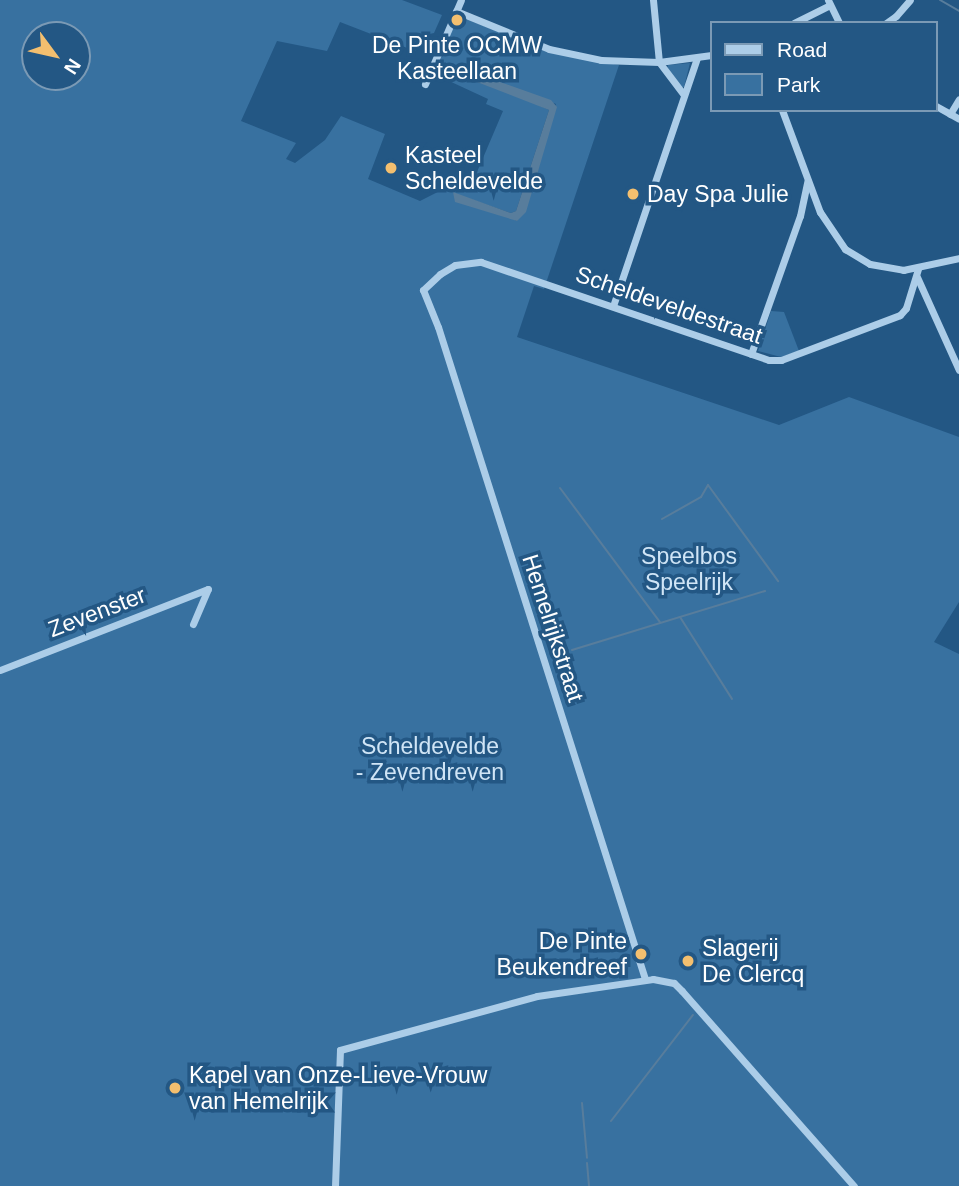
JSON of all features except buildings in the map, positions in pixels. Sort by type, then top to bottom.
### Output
[{"type":"street","points":[[425,85],[461,0]]},
{"type":"street","points":[[653,0],[659,62],[684,95]]},
{"type":"street","points":[[889,21],[910,0]]},
{"type":"street","points":[[797,21],[829,2],[838,21]]},
{"type":"street","points":[[456,11],[561,52],[601,60],[659,62],[710,55]]},
{"type":"street","points":[[612,306],[697,58]]},
{"type":"street","points":[[950,114],[959,99]]},
{"type":"street","points":[[938,108],[959,119]]},
{"type":"street","points":[[783,112],[800,153],[807,181],[826,223],[845,249],[881,268],[917,273],[959,258]]},
{"type":"street","points":[[751,354],[800,216],[807,181]]},
{"type":"street","name":"Scheldeveldestraat","points":[[423,290],[449,268],[474,260],[769,360],[795,357],[900,315],[906,308],[917,273]]},
{"type":"street","points":[[917,273],[959,370]]},
{"type":"street","name":"Hemelrijkstraat","points":[[423,290],[438,327],[645,979]]},
{"type":"street","name":"Zevenster","points":[[0,670],[208,589],[193,624]]},
{"type":"street","points":[[335,1186],[340,1050],[537,996],[629,984],[645,979],[663,979],[682,991],[854,1186]]},
{"type":"green space","name":"Scheldevelde - Zevendreven","points":[[0,0],[402,0],[442,15],[434,33],[425,35],[415,51],[340,22],[327,51],[277,41],[241,121],[296,143],[286,159],[295,163],[325,140],[341,116],[385,134],[368,179],[420,201],[477,172],[503,111],[486,104],[488,99],[434,74],[455,20],[461,17],[552,53],[619,65],[544,289],[534,286],[517,337],[779,425],[849,397],[959,437],[959,602],[934,642],[959,654],[959,1186],[0,1186]],"holes":[[[449,64],[556,104],[517,221],[453,193],[511,213],[516,211],[549,110]]]},
{"type":"green space","points":[[690,63],[684,87],[681,87],[667,68],[668,65]]},
{"type":"green space","points":[[771,311],[784,312],[799,351],[781,357],[758,351]]},
{"type":"shaded area","points":[[449,64],[551,100],[557,107],[526,212],[517,221],[455,202],[453,192],[511,213],[516,211],[549,110],[446,70]]},
{"type":"waterway","points":[[940,0],[959,11]]},
{"type":"waterway","points":[[662,519],[701,497],[708,485],[778,581]]},
{"type":"waterway","points":[[560,488],[660,622]]},
{"type":"waterway","points":[[572,650],[765,591]]},
{"type":"waterway","points":[[680,617],[732,699]]},
{"type":"waterway","points":[[611,1121],[693,1015]]},
{"type":"waterway","points":[[582,1103],[587,1158]]},
{"type":"waterway","points":[[587,1163],[589,1186]]},
{"type":"place","name":"De Pinte OCMW Kasteellaan","points":[[457,20]]},
{"type":"place","name":"Kasteel Scheldevelde","points":[[391,168]]},
{"type":"place","name":"Day Spa Julie","points":[[633,194]]},
{"type":"place","name":"De Pinte Beukendreef","points":[[641,954]]},
{"type":"place","name":"Slagerij De Clercq","points":[[688,961]]},
{"type":"place","name":"Kapel van Onze-Lieve-Vrouw van Hemelrijk","points":[[175,1088]]},
{"type":"park label","name":"Speelbos Speelrijk","points":[[689,569]]}]
